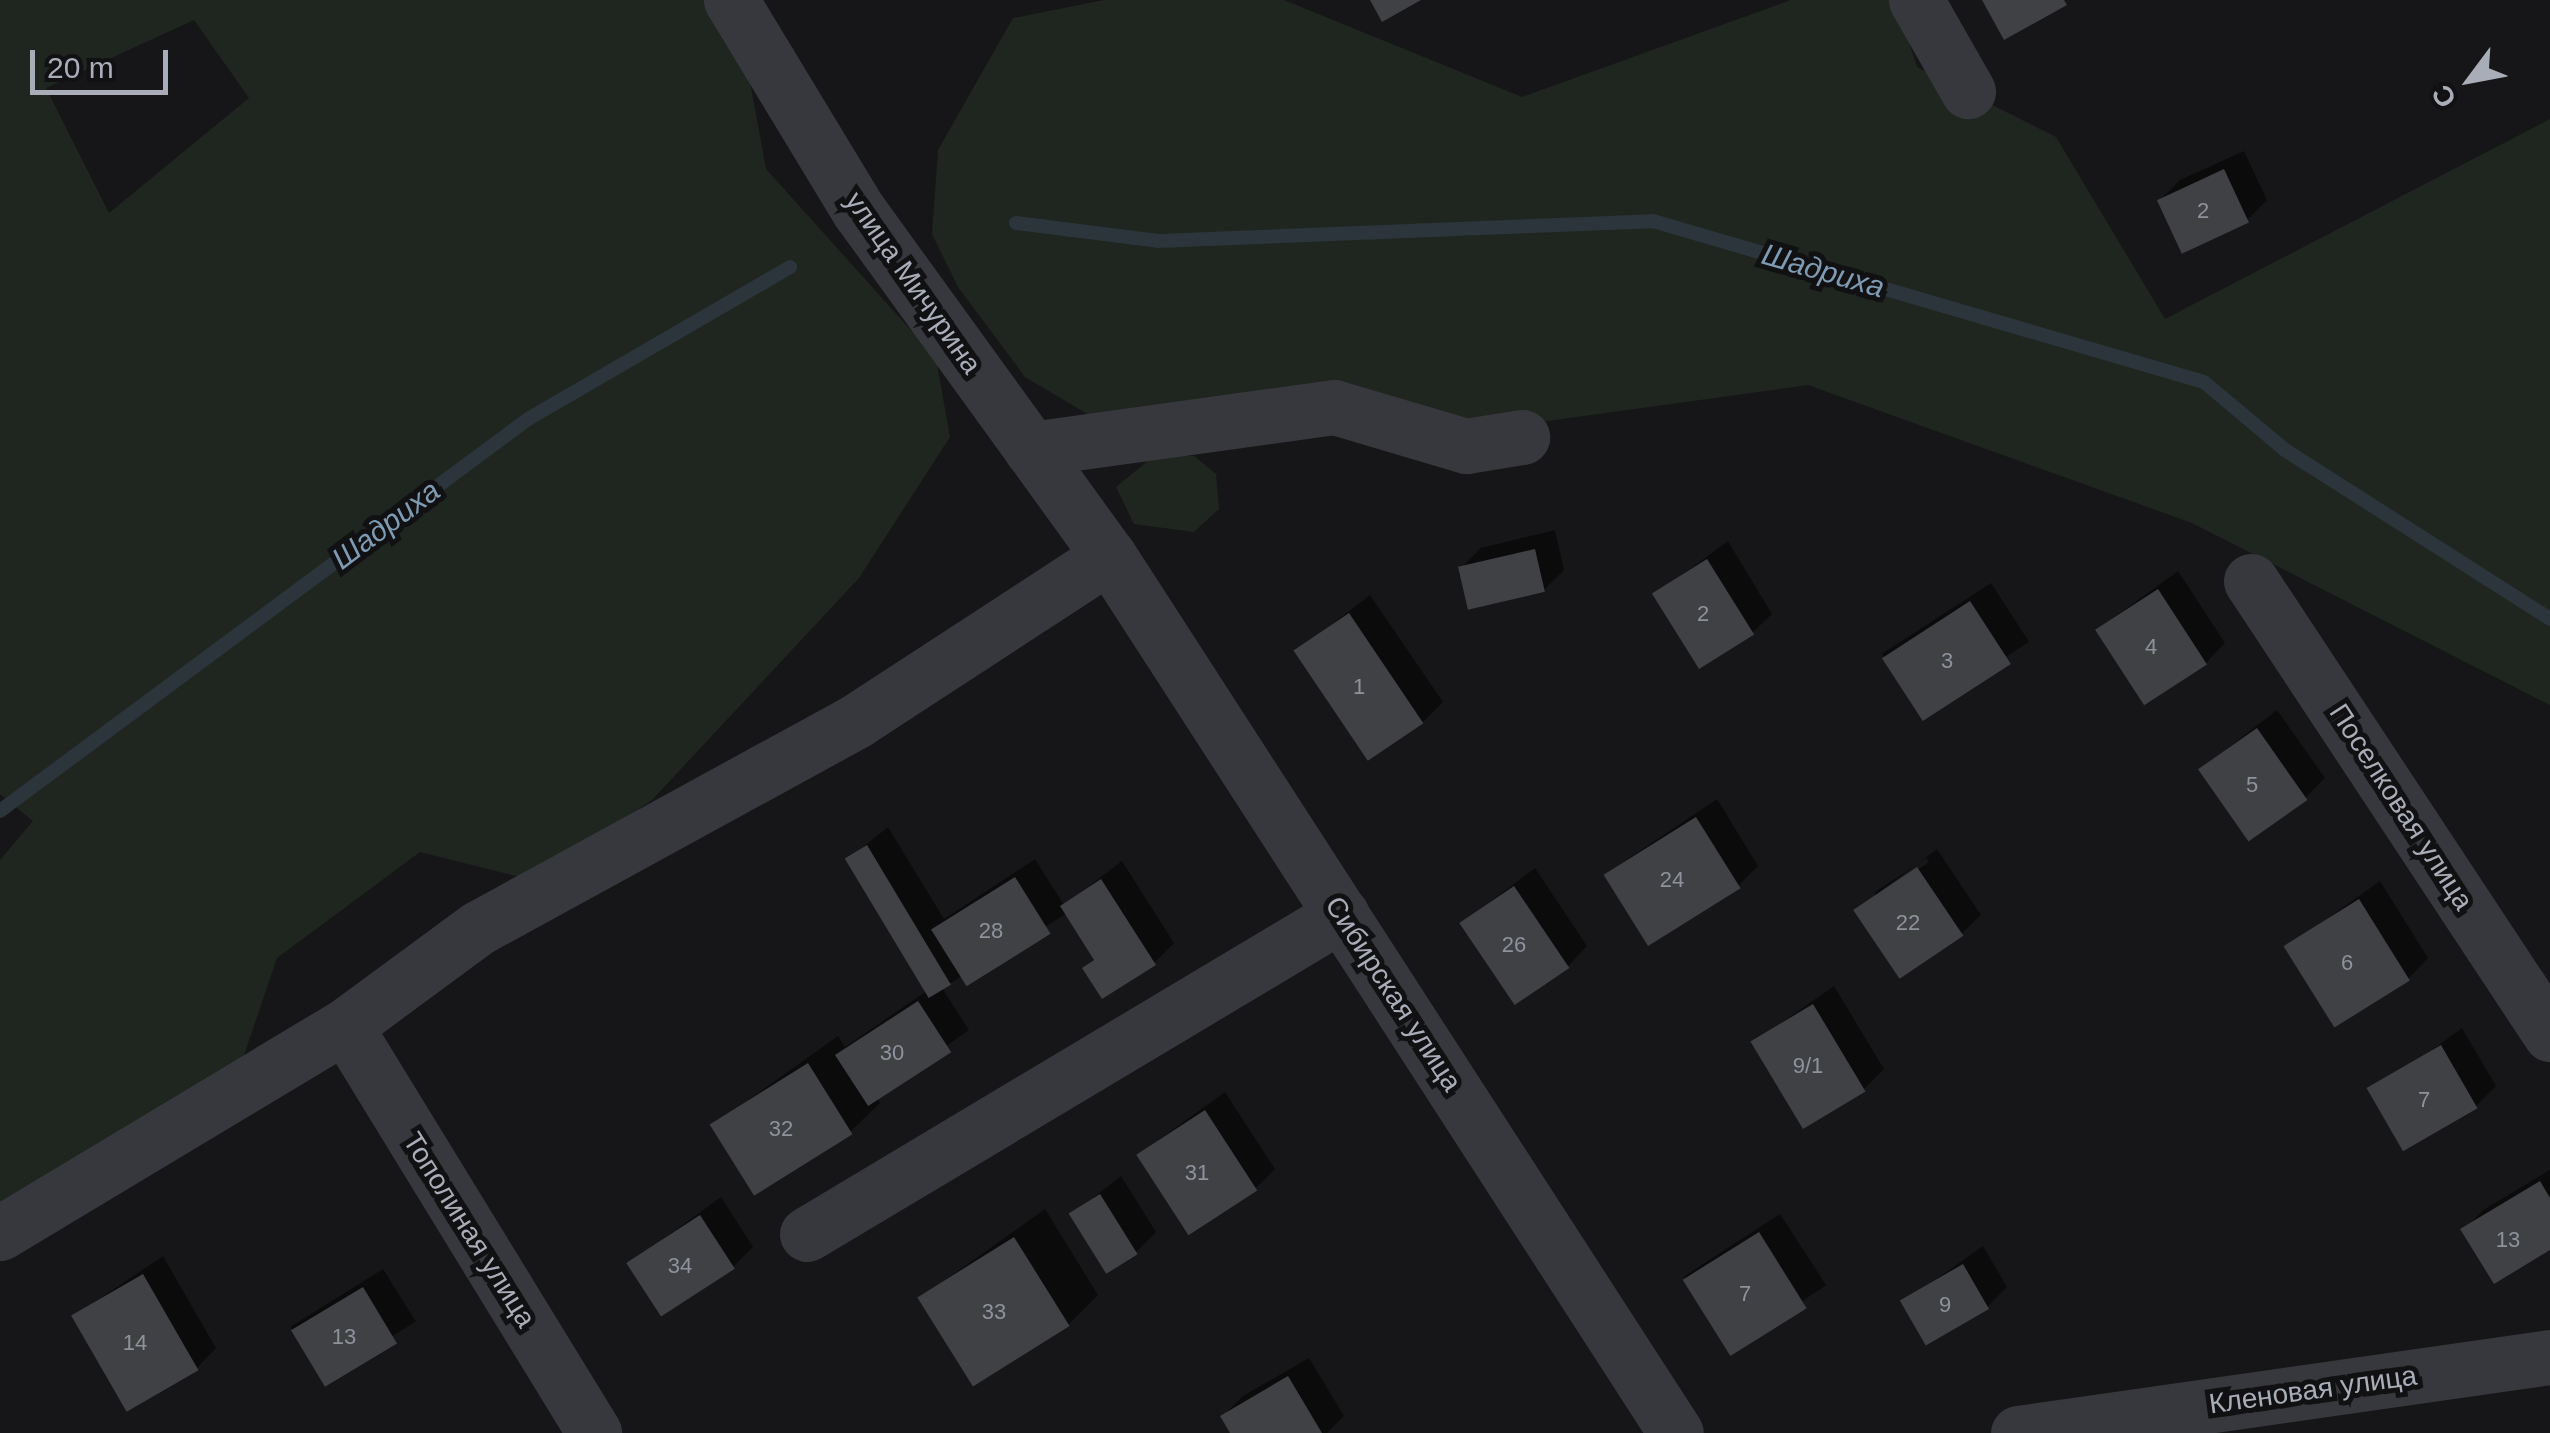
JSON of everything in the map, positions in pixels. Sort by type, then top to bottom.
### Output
[{"type":"street","name":"улица Мичурина","points":[[731,0],[859,211],[1109,556]]},
{"type":"street","points":[[1916,0],[1968,91]]},
{"type":"street","points":[[1031,448],[1334,407],[1466,446],[1522,437]]},
{"type":"street","points":[[0,1233],[344,1026],[478,928],[856,720],[1109,556]]},
{"type":"street","name":"Сибирская улица","points":[[1109,556],[1676,1433]]},
{"type":"street","name":"Поселковая улица","points":[[2251,581],[2550,1034]]},
{"type":"street","points":[[807,1234],[1342,914]]},
{"type":"street","name":"Тополиная улица","points":[[344,1026],[594,1433]]},
{"type":"street","name":"Кленовая улица","points":[[2018,1433],[2300,1413],[2550,1357]]},
{"type":"shaded area","points":[[0,0],[735,0],[766,169],[936,358],[950,437],[859,578],[652,800],[532,880],[420,852],[277,958],[241,1064],[0,1202],[0,860],[33,821],[0,794]],"holes":[[[194,20],[249,98],[109,213],[46,88]]]},
{"type":"shaded area","points":[[1104,0],[1284,0],[1522,97],[1791,0],[1895,0],[1917,67],[2056,137],[2165,319],[2550,119],[2550,705],[2192,523],[1808,385],[1469,432],[1089,415],[1025,377],[958,287],[932,234],[938,150],[1013,18]]},
{"type":"shaded area","points":[[1155,455],[1194,456],[1216,474],[1219,509],[1194,532],[1134,524],[1116,487]]},
{"type":"building","points":[[1370,0],[1421,0],[1382,22]]},
{"type":"building","points":[[1982,0],[2064,0],[2067,5],[2004,40]]},
{"type":"building","points":[[2224,169],[2249,222],[2182,254],[2157,200]]},
{"type":"building","points":[[1535,549],[1545,592],[1468,610],[1458,567]]},
{"type":"building","points":[[1707,559],[1754,634],[1699,669],[1652,593]]},
{"type":"building","points":[[2158,589],[2207,664],[2144,705],[2095,630]]},
{"type":"building","points":[[1970,601],[2011,664],[1923,721],[1882,658]]},
{"type":"building","points":[[1349,613],[1423,723],[1368,761],[1293,650]]},
{"type":"building","points":[[2257,728],[2307,800],[2248,841],[2198,769]]},
{"type":"building","points":[[1696,817],[1741,888],[1648,946],[1604,875]]},
{"type":"building","points":[[867,845],[951,985],[929,998],[845,858]]},
{"type":"building","points":[[1917,867],[1963,936],[1900,979],[1853,910]]},
{"type":"building","points":[[1015,877],[1051,934],[967,986],[931,929]]},
{"type":"building","points":[[1101,879],[1156,965],[1102,999],[1082,968],[1094,960],[1060,906]]},
{"type":"building","points":[[1514,886],[1569,968],[1515,1005],[1459,923]]},
{"type":"building","points":[[2359,899],[2410,980],[2334,1028],[2284,946]]},
{"type":"building","points":[[918,1001],[951,1052],[868,1106],[835,1055]]},
{"type":"building","points":[[1813,1004],[1866,1091],[1803,1129],[1750,1042]]},
{"type":"building","points":[[2441,1045],[2478,1108],[2403,1151],[2367,1088]]},
{"type":"building","points":[[808,1063],[853,1134],[754,1196],[710,1124]]},
{"type":"building","points":[[1205,1110],[1257,1191],[1189,1235],[1136,1155]]},
{"type":"building","points":[[2540,1181],[2550,1198],[2550,1250],[2494,1284],[2460,1229]]},
{"type":"building","points":[[1100,1194],[1138,1254],[1106,1274],[1069,1214]]},
{"type":"building","points":[[700,1215],[735,1269],[661,1317],[626,1263]]},
{"type":"building","points":[[1759,1232],[1807,1308],[1730,1356],[1683,1280]]},
{"type":"building","points":[[1014,1237],[1070,1326],[973,1386],[917,1297]]},
{"type":"building","points":[[1963,1264],[1989,1309],[1926,1346],[1900,1300]]},
{"type":"building","points":[[143,1274],[198,1370],[127,1412],[71,1316]]},
{"type":"building","points":[[363,1287],[397,1344],[325,1387],[291,1330]]},
{"type":"building","points":[[1288,1376],[1322,1433],[1230,1433],[1220,1416]]},
{"type":"waterway","name":"Шадриха","points":[[1016,223],[1158,241],[1653,221],[2204,382],[2285,450],[2550,619]]},
{"type":"waterway","name":"Шадриха","points":[[0,811],[528,419],[790,267]]}]
